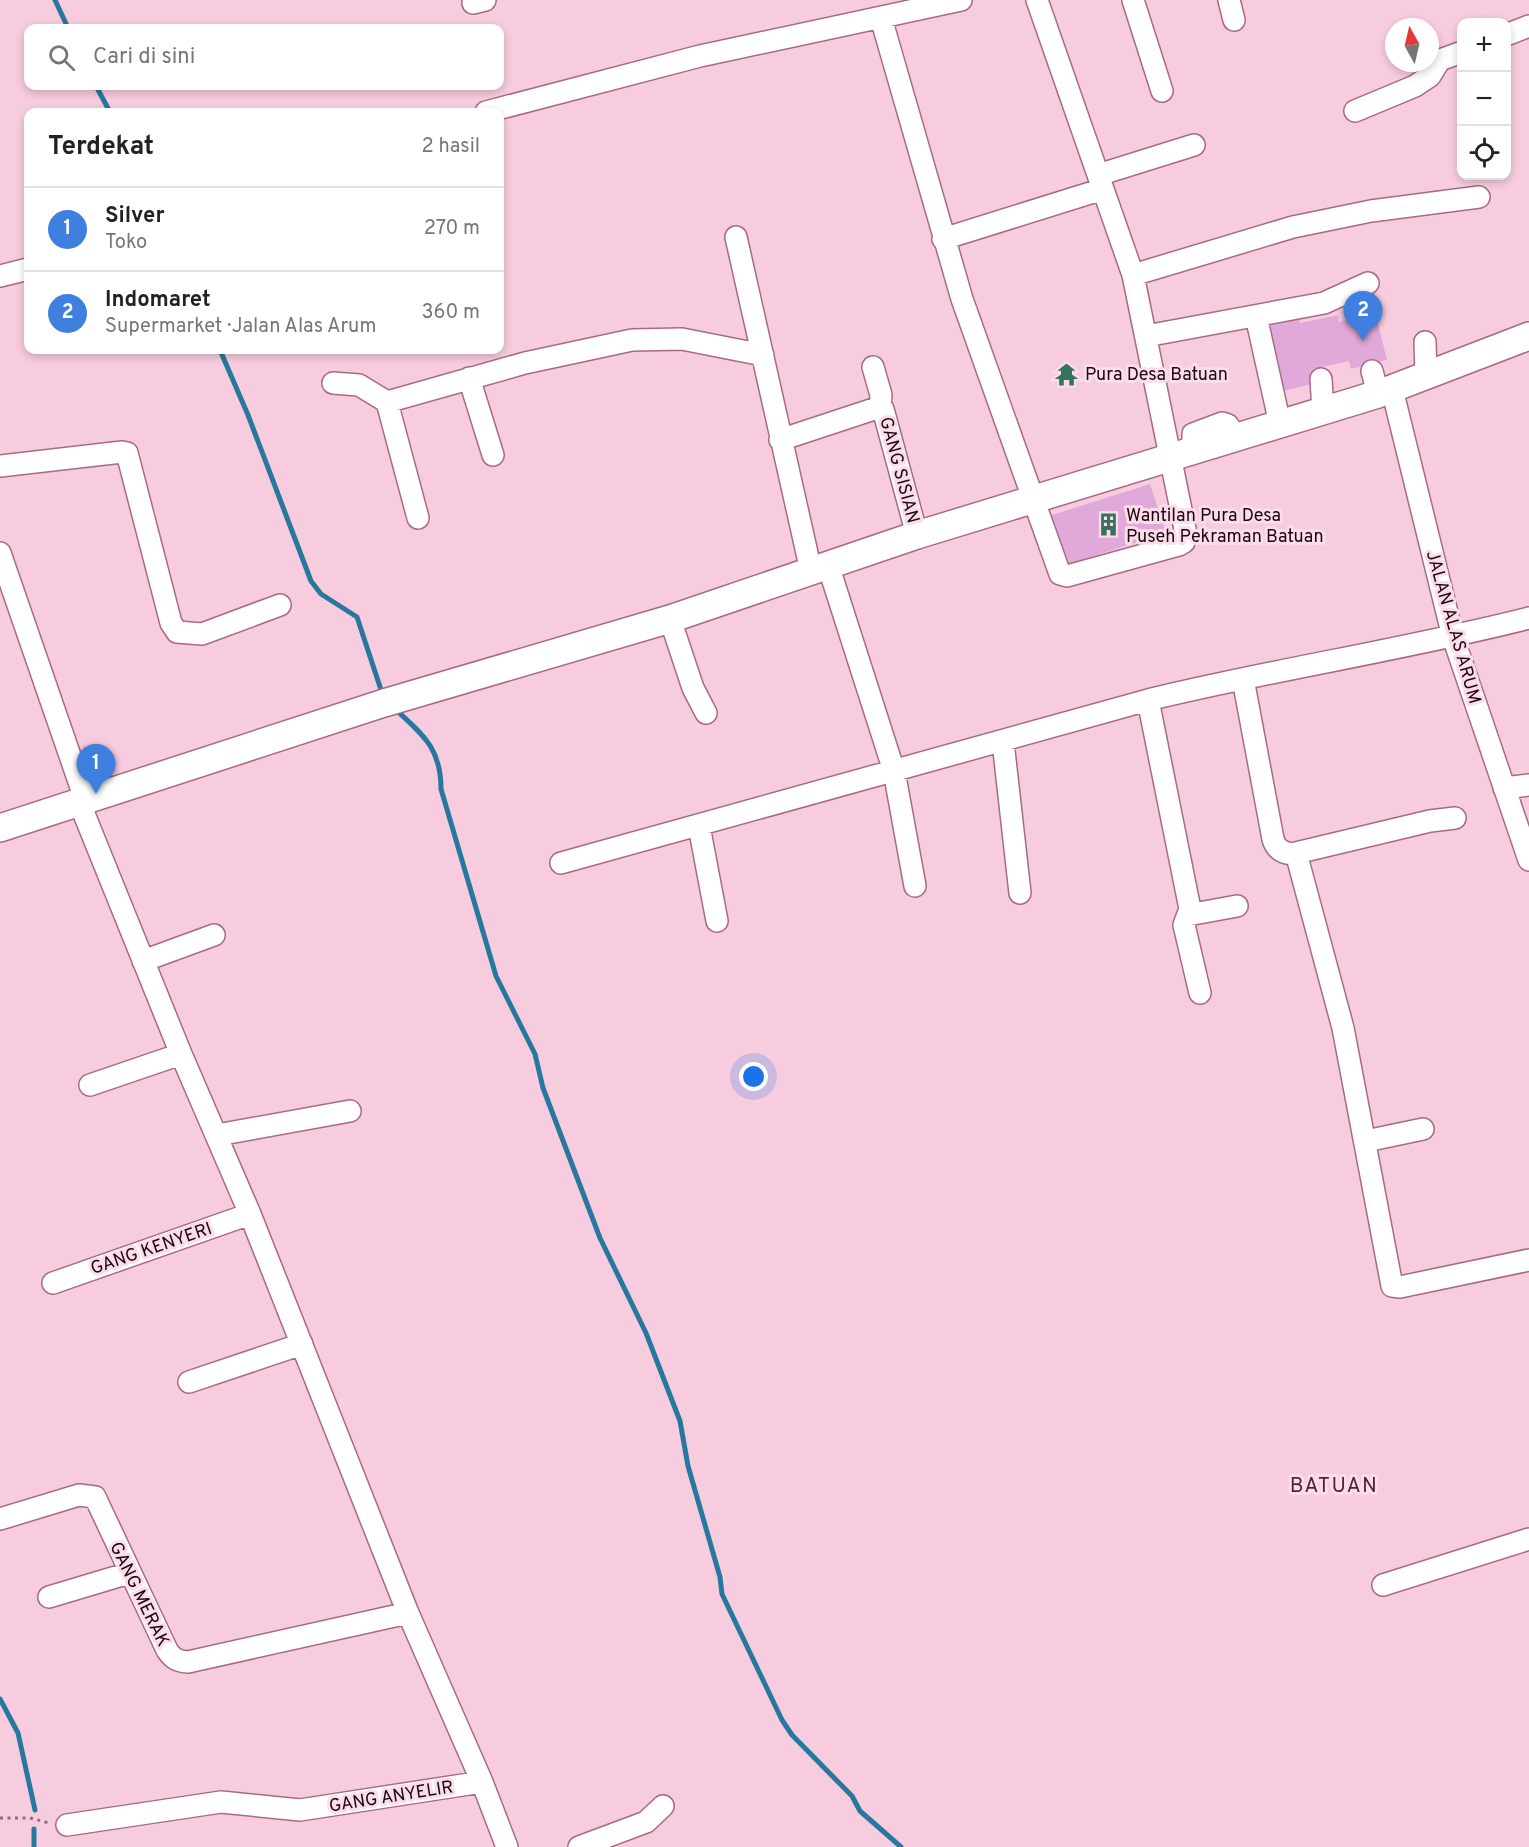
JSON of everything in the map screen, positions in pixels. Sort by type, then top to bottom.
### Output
[{"type":"main road","points":[[0,828],[83,803],[384,703],[670,619],[917,535],[1323,411],[1380,385],[1426,376],[1529,336]]},
{"type":"street","points":[[501,108],[700,56],[961,0]]},
{"type":"street","points":[[881,18],[943,239],[1032,500],[1060,574],[1064,577],[1179,545],[1184,542],[1186,534],[1182,455],[1146,336],[1133,275],[1037,0]]},
{"type":"street","points":[[1133,0],[1162,91]]},
{"type":"street","points":[[1511,33],[1529,26]]},
{"type":"street","points":[[1355,111],[1416,86],[1430,76],[1440,60],[1457,54]]},
{"type":"street","points":[[943,239],[1101,182],[1194,145]]},
{"type":"street","points":[[1133,275],[1293,227],[1371,211],[1479,197]]},
{"type":"street","points":[[736,237],[780,440],[820,568],[894,771],[915,886]]},
{"type":"street","points":[[0,276],[24,270]]},
{"type":"street","points":[[1146,336],[1324,303],[1368,283]]},
{"type":"street","points":[[1256,316],[1281,424]]},
{"type":"street","points":[[387,402],[525,363],[632,340],[682,339],[763,355]]},
{"type":"street","points":[[1425,342],[1426,376]]},
{"type":"street","name":"GANG SISIAN","points":[[873,367],[880,395],[880,407],[883,409],[917,535]]},
{"type":"street","points":[[469,378],[493,455]]},
{"type":"street","points":[[1320,380],[1323,411]]},
{"type":"street","points":[[333,383],[359,385],[387,402],[418,518]]},
{"type":"street","name":"JALAN ALAS ARUM","points":[[1380,385],[1453,637],[1529,860]]},
{"type":"street","points":[[780,440],[866,414],[880,407]]},
{"type":"street","points":[[0,466],[127,453],[149,548],[171,623],[177,632],[202,633],[280,605]]},
{"type":"street","points":[[0,553],[83,803],[143,961],[250,1214],[408,1613],[482,1782],[507,1847]]},
{"type":"street","points":[[561,862],[699,826],[1148,700],[1453,637],[1529,618]]},
{"type":"street","points":[[670,619],[693,688],[706,712]]},
{"type":"street","points":[[1243,679],[1275,845],[1289,854],[1296,853],[1430,821],[1455,818]]},
{"type":"street","points":[[1148,700],[1190,909],[1184,925],[1200,993]]},
{"type":"street","points":[[1003,742],[1020,893]]},
{"type":"street","points":[[1504,788],[1529,785]]},
{"type":"street","points":[[699,826],[717,921]]},
{"type":"street","points":[[1296,853],[1343,1028],[1392,1286],[1400,1287],[1529,1260]]},
{"type":"street","points":[[1188,915],[1238,906]]},
{"type":"street","points":[[143,961],[214,935]]},
{"type":"street","points":[[90,1085],[181,1054]]},
{"type":"street","points":[[217,1135],[350,1111]]},
{"type":"street","points":[[1366,1141],[1423,1129]]},
{"type":"street","name":"GANG KENYERI","points":[[53,1283],[250,1214]]},
{"type":"street","points":[[189,1382],[302,1344]]},
{"type":"street","name":"GANG MERAK","points":[[0,1519],[79,1495],[95,1497],[170,1656],[179,1662],[188,1662],[408,1613]]},
{"type":"street","points":[[1383,1585],[1529,1539]]},
{"type":"street","points":[[49,1597],[129,1573]]},
{"type":"street","name":"GANG ANYELIR","points":[[67,1825],[221,1802],[300,1810],[482,1782]]},
{"type":"street","points":[[579,1847],[646,1822],[663,1806]]},
{"type":"path","points":[[0,1818],[30,1818],[67,1825]]},
{"type":"building","points":[[1375,312],[1387,360],[1351,369],[1349,361],[1313,369],[1316,383],[1279,392],[1262,321],[1298,313],[1300,323],[1338,315],[1339,322]]},
{"type":"building","name":"Wantilan Pura Desa Puseh Pekraman Batuan","points":[[1150,484],[1166,533],[1065,565],[1049,516]]},
{"type":"waterway","points":[[55,0],[66,24]]},
{"type":"waterway","points":[[98,90],[108,108]]},
{"type":"waterway","points":[[222,354],[248,415],[311,581],[321,594],[357,617],[383,696]]},
{"type":"waterway","points":[[395,709],[422,735],[438,763],[441,789],[496,976],[535,1054],[543,1088],[600,1238],[646,1333],[680,1421],[688,1466],[720,1577],[722,1594],[782,1720],[792,1735],[852,1796],[860,1811],[901,1847]]},
{"type":"waterway","points":[[0,1699],[18,1733],[35,1810]]},
{"type":"waterway","points":[[34,1829],[34,1847]]},
{"type":"place","name":"Indomaret","points":[[1363,341]]},
{"type":"place","name":"Pura Desa Batuan","points":[[1067,374]]},
{"type":"place","name":"Wantilan Pura Desa Puseh Pekraman Batuan","points":[[1108,525]]},
{"type":"place","name":"Silver","points":[[96,794]]},
{"type":"district","name":"BATUAN","points":[[1334,1485]]}]
